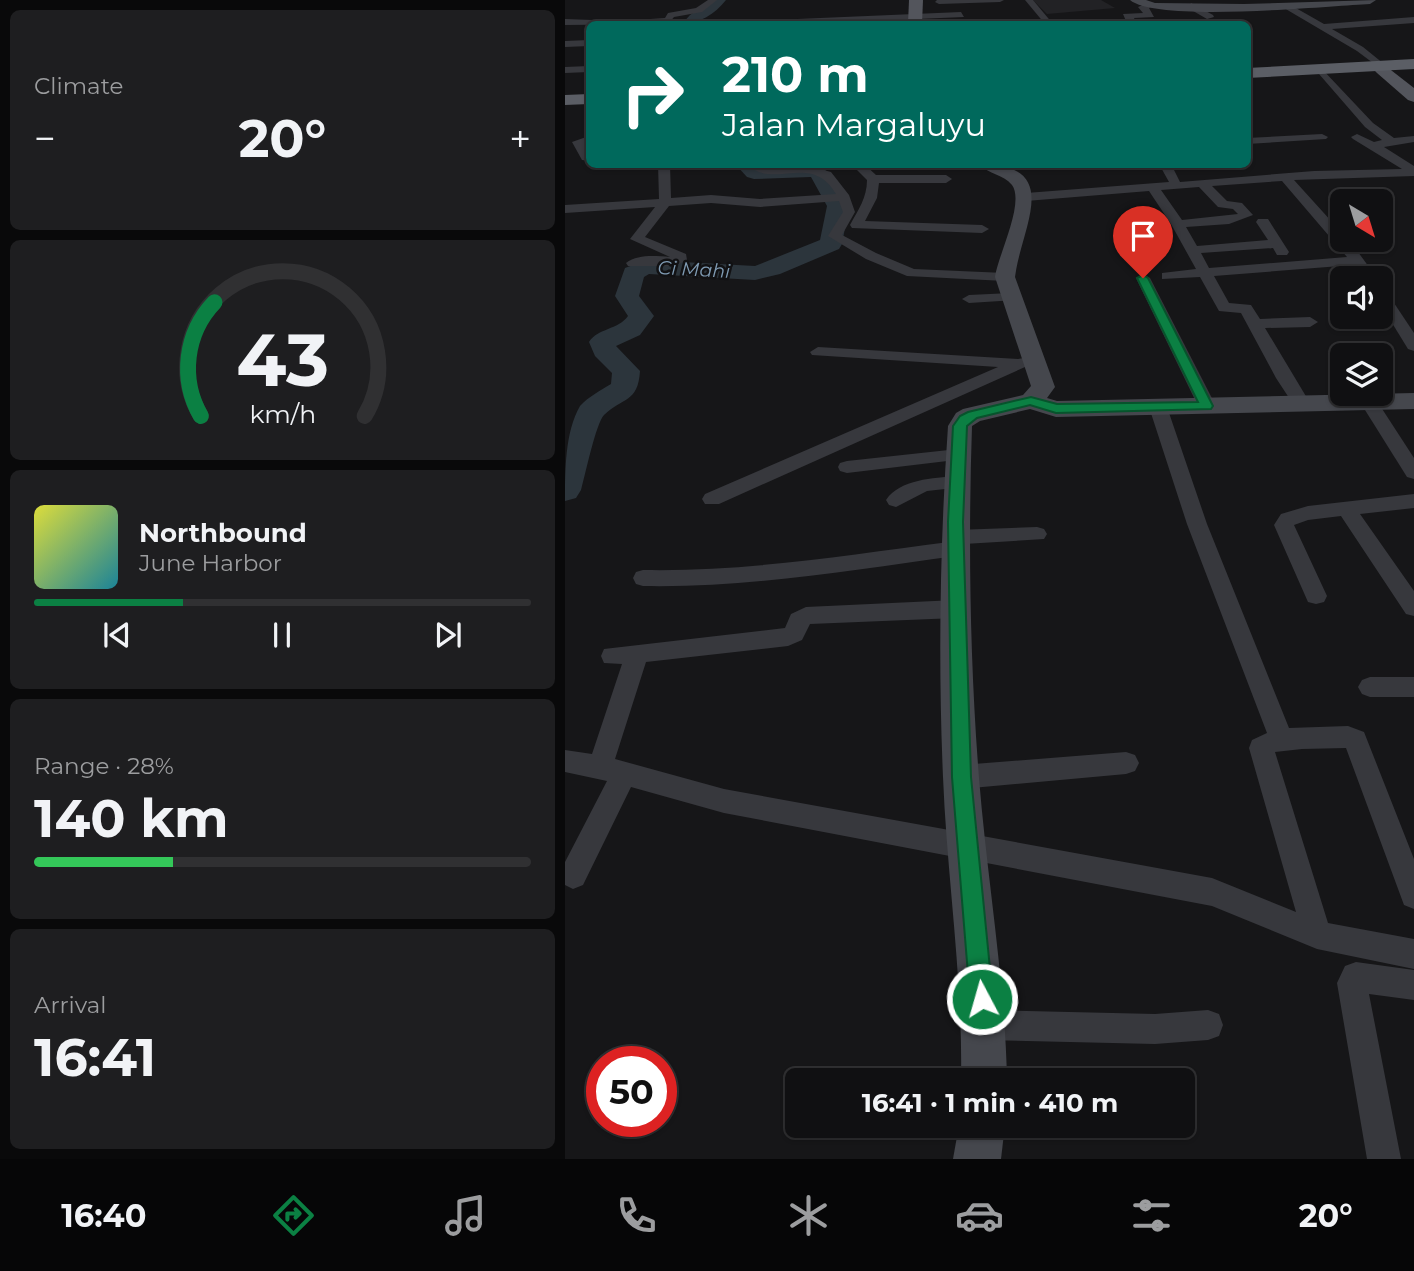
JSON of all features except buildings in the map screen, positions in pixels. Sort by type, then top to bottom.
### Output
[{"type":"highway","points":[[1301,71],[1414,66]]},
{"type":"highway","points":[[1251,73],[1381,68]]},
{"type":"highway","points":[[565,101],[586,101]]},
{"type":"main road","points":[[1136,0],[1148,6],[1244,8],[1370,0]]},
{"type":"main road","points":[[915,21],[916,1]]},
{"type":"main road","points":[[1381,68],[1414,97]]},
{"type":"main road","points":[[1000,168],[1018,179],[1026,197],[1017,237],[1006,259],[1008,287],[1028,362],[1043,387],[1031,401]]},
{"type":"main road","points":[[984,1068],[984,1025],[961,777],[956,609],[960,426],[965,419],[1031,401],[1056,408],[1330,402]]},
{"type":"main road","points":[[1393,401],[1414,401]]},
{"type":"main road","points":[[977,1159],[980,1138]]},
{"type":"street","points":[[666,21],[672,15],[701,10],[713,0]]},
{"type":"street","points":[[916,1],[1000,0]]},
{"type":"street","points":[[1029,0],[1046,21]]},
{"type":"street","points":[[1233,0],[1244,8]]},
{"type":"street","points":[[1297,3],[1322,27],[1360,48],[1381,68]]},
{"type":"street","points":[[1132,21],[1126,16],[1151,15],[1142,7],[1148,6]]},
{"type":"street","points":[[1191,6],[1210,18]]},
{"type":"street","points":[[915,21],[961,15]]},
{"type":"street","points":[[1322,27],[1414,20]]},
{"type":"street","points":[[565,22],[586,23]]},
{"type":"street","points":[[565,44],[586,43]]},
{"type":"street","points":[[569,58],[578,69]]},
{"type":"street","points":[[565,70],[586,69]]},
{"type":"street","points":[[1322,72],[1369,125],[1392,142]]},
{"type":"street","points":[[1251,141],[1322,137]]},
{"type":"street","points":[[1357,137],[1414,172]]},
{"type":"street","points":[[1372,145],[1414,139]]},
{"type":"street","points":[[586,140],[578,142],[586,158]]},
{"type":"street","points":[[1251,167],[1262,179]]},
{"type":"street","points":[[633,263],[650,260],[674,262],[682,258],[637,239],[665,202],[664,168]]},
{"type":"street","points":[[758,168],[762,171],[819,168],[840,189],[849,212],[850,224]]},
{"type":"street","points":[[861,168],[873,179],[946,179]]},
{"type":"street","points":[[1167,168],[1176,185]]},
{"type":"street","points":[[1026,197],[1285,177],[1414,172]]},
{"type":"street","points":[[1285,177],[1361,266]]},
{"type":"street","points":[[873,179],[873,198],[850,224],[836,231],[837,237],[912,273],[1008,287]]},
{"type":"street","points":[[1178,224],[1229,220],[1246,215],[1237,206],[1223,204],[1202,183]]},
{"type":"street","points":[[1152,187],[1178,224],[1224,308],[1246,308],[1301,402]]},
{"type":"street","points":[[565,209],[711,199],[760,203],[841,197]]},
{"type":"street","points":[[1263,222],[1292,265]]},
{"type":"street","points":[[850,224],[982,229]]},
{"type":"street","points":[[1192,250],[1277,244]]},
{"type":"street","points":[[1167,276],[1357,260]]},
{"type":"street","points":[[1143,278],[1207,406]]},
{"type":"street","points":[[969,299],[1008,287]]},
{"type":"street","points":[[1393,306],[1406,319],[1414,346]]},
{"type":"street","points":[[1255,324],[1310,322]]},
{"type":"street","points":[[818,352],[1028,362]]},
{"type":"street","points":[[712,499],[1028,362]]},
{"type":"street","points":[[1372,406],[1414,473]]},
{"type":"street","points":[[1158,407],[1197,524],[1282,740]]},
{"type":"street","points":[[847,467],[957,468]]},
{"type":"street","points":[[896,500],[957,468]]},
{"type":"street","points":[[1316,596],[1284,525],[1288,519],[1308,513],[1414,501]]},
{"type":"street","points":[[1346,509],[1414,608]]},
{"type":"street","points":[[643,578],[691,579],[762,575],[956,542],[1037,534]]},
{"type":"street","points":[[612,656],[788,637],[794,634],[799,620],[806,616],[956,609]]},
{"type":"street","points":[[573,875],[612,770],[637,654]]},
{"type":"street","points":[[1370,687],[1414,687]]},
{"type":"street","points":[[1317,935],[1261,747],[1265,743],[1348,737],[1355,740],[1414,895]]},
{"type":"street","points":[[565,761],[612,770],[724,801],[1212,891],[1317,935],[1414,954]]},
{"type":"street","points":[[961,777],[1127,764]]},
{"type":"street","points":[[1384,1159],[1352,983],[1356,977],[1365,976],[1414,985]]},
{"type":"street","points":[[984,1025],[1155,1029],[1208,1025]]},
{"type":"shaded area","points":[[1033,0],[1101,0],[1115,8],[1047,14]]},
{"type":"waterway","name":"Ci Mahi","points":[[692,21],[719,0]]},
{"type":"waterway","name":"Ci Mahi","points":[[565,490],[586,419],[592,410],[625,387],[626,371],[604,350],[602,342],[631,330],[641,316],[627,296],[633,273],[646,267],[755,273],[772,269],[831,244],[838,206],[817,172],[754,173],[749,168]]},
{"type":"route","points":[[982,999],[961,777],[955,522],[960,426],[972,415],[1031,401],[1056,408],[1207,406],[1143,278]]}]
